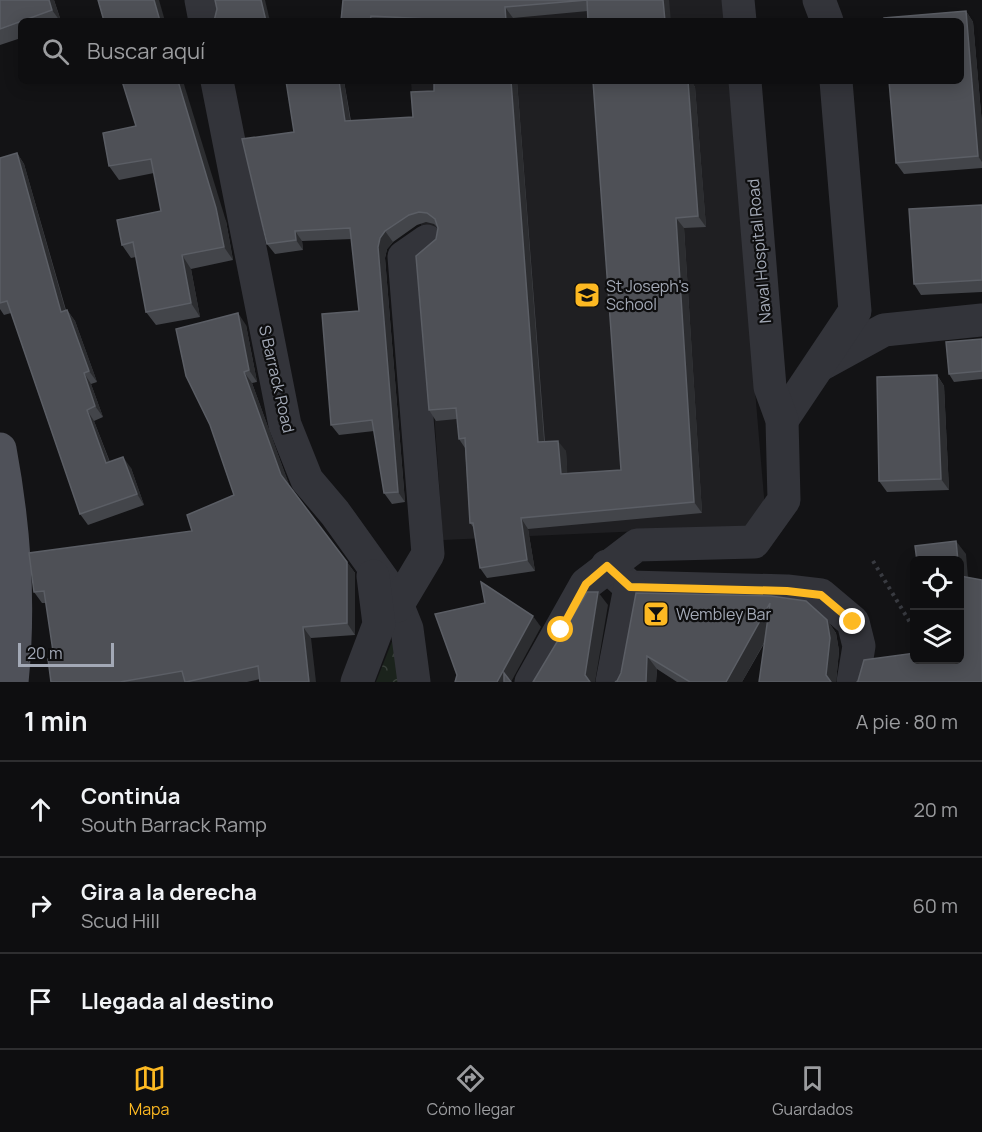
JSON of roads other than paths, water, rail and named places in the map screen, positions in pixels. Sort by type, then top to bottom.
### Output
[{"type":"main road","points":[[0,449],[13,548],[16,649],[12,682]]},
{"type":"street","points":[[201,0],[204,18]]},
{"type":"street","points":[[738,0],[740,18]]},
{"type":"street","points":[[819,0],[826,18]]},
{"type":"street","name":"S Barrack Road","points":[[218,84],[285,425],[307,480],[335,513],[393,594],[407,629],[414,682]]},
{"type":"street","name":"Naval Hospital Road","points":[[618,576],[637,545],[754,542],[784,500],[782,420],[770,387],[745,84]]},
{"type":"street","points":[[782,420],[855,311],[836,84]]},
{"type":"street","points":[[398,606],[428,554],[404,257],[427,241]]},
{"type":"street","points":[[855,311],[884,330]]},
{"type":"street","points":[[818,366],[884,330],[982,320]]},
{"type":"street","points":[[357,682],[379,624],[371,565]]},
{"type":"street","points":[[531,682],[586,584],[618,576],[821,595],[853,622],[859,646],[853,682]]},
{"type":"street","points":[[612,682],[618,576]]},
{"type":"place","name":"St Joseph's School","points":[[587,295]]},
{"type":"place","name":"Wembley Bar","points":[[656,614]]}]
